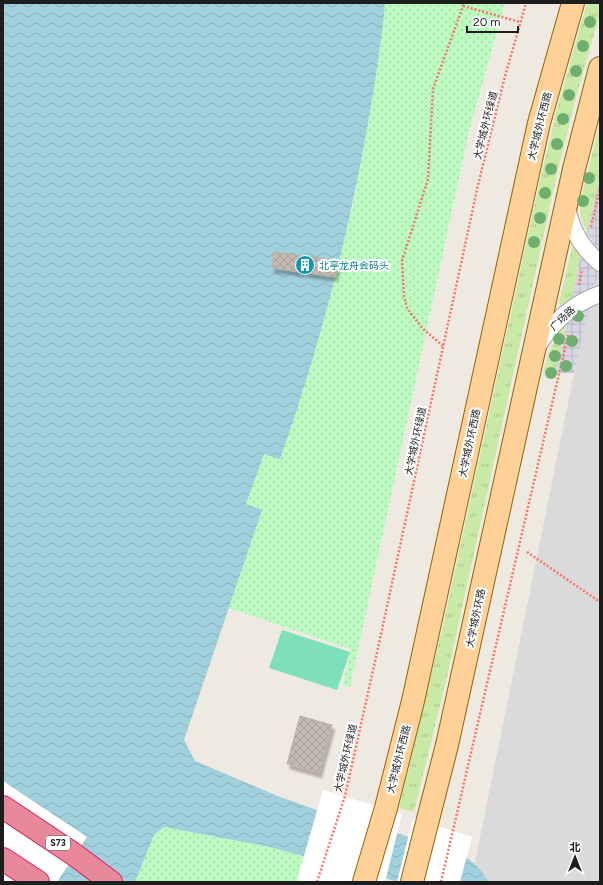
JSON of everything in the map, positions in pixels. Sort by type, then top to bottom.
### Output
[{"type":"highway","name":"S73","points":[[3,807],[75,854],[110,882]]},
{"type":"highway","points":[[3,859],[38,882]]},
{"type":"main road","name":"大学城外环西路","points":[[364,882],[386,808],[416,686],[539,123],[573,3]]},
{"type":"main road","points":[[534,353],[567,200],[600,68]]},
{"type":"main road","name":"大学城外环路","points":[[412,882],[447,745],[534,353]]},
{"type":"street","points":[[567,200],[568,213],[576,232],[589,253],[600,263]]},
{"type":"street","name":"广场路","points":[[534,353],[550,329],[561,317],[579,303],[600,294]]},
{"type":"path","name":"大学城外环绿道","points":[[317,882],[345,796],[478,185],[526,3]]},
{"type":"path","points":[[443,346],[422,328],[407,308],[404,296],[402,261],[428,179],[433,88],[463,4],[520,22]]},
{"type":"path","points":[[591,230],[600,188]]},
{"type":"path","points":[[578,288],[583,266]]},
{"type":"path","points":[[441,882],[568,335]]},
{"type":"path","points":[[527,552],[600,602]]},
{"type":"shaded area","points":[[600,176],[600,252],[587,233]]},
{"type":"shaded area","points":[[581,255],[598,272],[594,288],[572,298]]},
{"type":"shaded area","points":[[600,255],[600,882],[471,882],[574,374]]},
{"type":"shaded area","points":[[589,307],[574,373],[556,373],[567,323]]},
{"type":"green space","points":[[385,3],[505,3],[469,131],[350,687],[343,686],[351,649],[229,608],[262,510],[246,504],[264,453],[280,459],[320,334],[353,204],[368,123]]},
{"type":"green space","points":[[587,3],[600,3],[600,14],[577,94],[559,165],[446,681],[414,812],[399,808],[444,621],[540,180],[556,113]]},
{"type":"green space","points":[[600,122],[600,176],[587,233],[581,217],[580,203]]},
{"type":"green space","points":[[574,246],[581,255],[572,298],[561,305],[559,303],[572,247]]},
{"type":"green space","points":[[567,323],[556,373],[543,373],[552,346]]},
{"type":"green space","points":[[282,630],[350,652],[337,690],[269,668]]},
{"type":"green space","points":[[164,827],[266,846],[309,858],[302,882],[135,882],[154,835]]},
{"type":"water","points":[[3,3],[385,3],[382,34],[366,134],[336,275],[310,368],[280,459],[264,454],[246,504],[262,510],[184,740],[195,761],[280,797],[317,810],[451,849],[473,862],[489,882],[399,882],[266,846],[164,827],[154,835],[135,882],[3,882]]},
{"type":"pier","points":[[3,781],[87,837],[57,882],[3,882]]},
{"type":"pier","points":[[323,790],[402,814],[385,882],[303,882],[297,880]]},
{"type":"pier","points":[[413,818],[472,837],[460,882],[397,882]]},
{"type":"building","name":"北亭龙舟会码头","points":[[274,252],[339,261],[335,277],[272,268]]},
{"type":"building","points":[[300,716],[332,725],[319,773],[287,764]]},
{"type":"place","name":"北亭龙舟会码头","points":[[305,265]]}]
